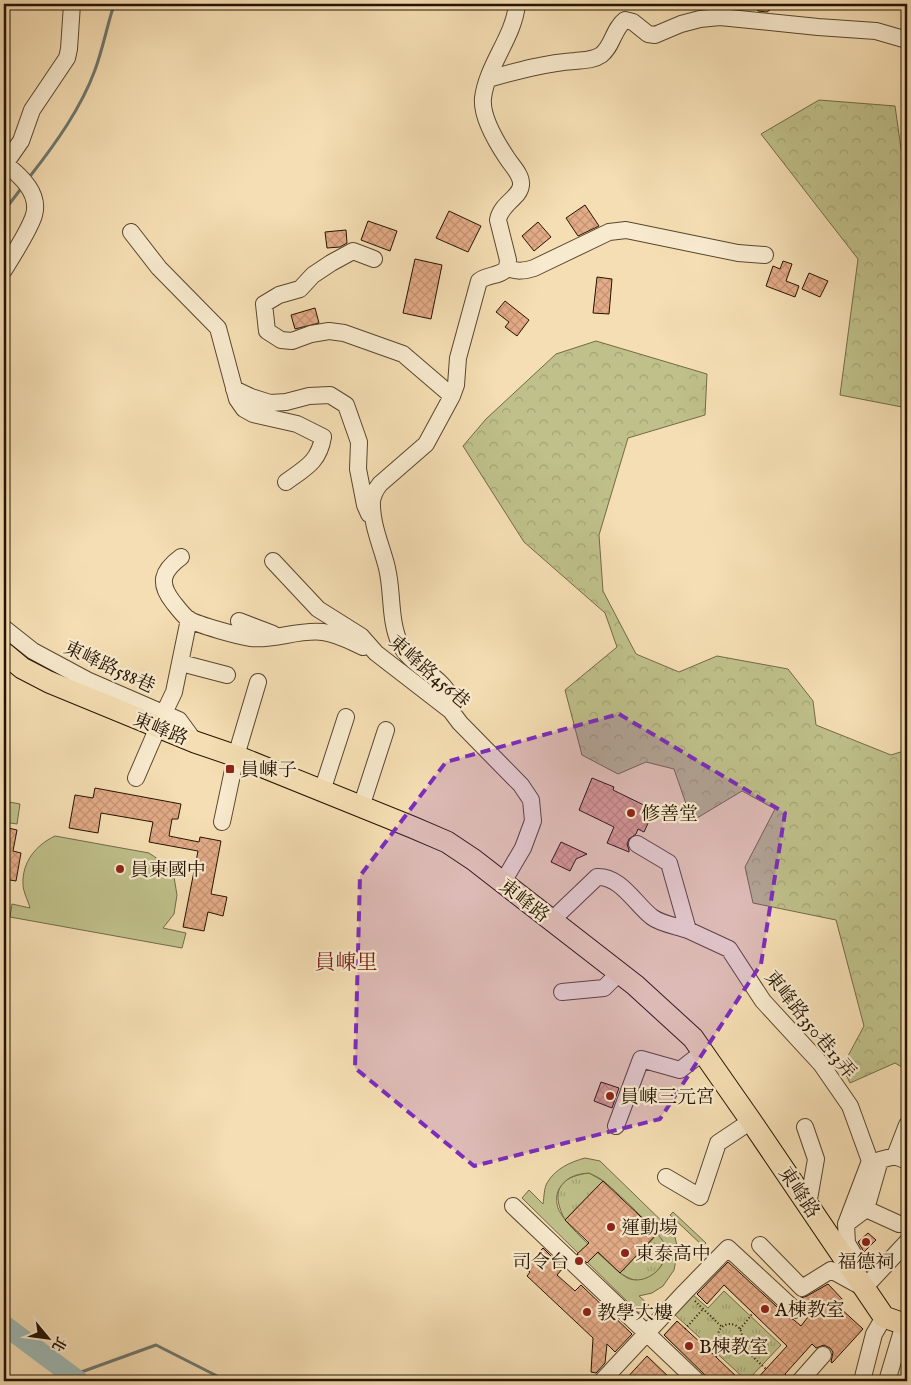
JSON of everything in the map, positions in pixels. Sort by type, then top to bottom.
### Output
[{"type":"main road","name":"東峰路","points":[[4,653],[22,668],[49,682],[161,720],[195,742],[236,756],[447,842],[504,882],[619,973],[666,1012],[693,1038],[884,1317]]},
{"type":"main road","points":[[884,1317],[906,1324]]},
{"type":"street","points":[[4,270],[34,215],[34,202],[30,190],[17,173],[4,164],[21,141],[32,110],[67,58],[72,4]]},
{"type":"street","points":[[452,711],[446,689],[406,653],[400,644],[393,624],[387,570],[378,537],[372,501],[375,492],[388,475],[426,444],[452,396],[456,385],[458,358],[479,280],[503,273],[507,268],[508,260],[498,220],[499,214],[521,185],[517,172],[496,140],[484,111],[483,100],[488,79],[510,27],[517,4]]},
{"type":"street","points":[[488,79],[554,62],[590,60],[600,57],[620,23],[625,20],[633,22],[648,34],[655,35],[723,10],[818,28],[876,31],[907,40]]},
{"type":"street","points":[[507,268],[514,271],[534,268],[609,232],[626,230],[738,253],[765,255]]},
{"type":"street","points":[[131,232],[159,268],[218,328],[237,399],[244,409],[254,414],[297,424],[323,438],[321,450],[309,465],[286,482]]},
{"type":"street","points":[[374,259],[353,252],[313,275],[300,289],[279,295],[264,304],[267,331],[281,340],[292,342],[311,334],[329,331],[344,333],[403,354],[452,396]]},
{"type":"street","points":[[234,389],[270,403],[286,402],[309,396],[330,395],[346,405],[359,442],[358,469],[365,505],[378,537]]},
{"type":"street","points":[[181,557],[166,572],[163,582],[166,593],[177,608],[189,619],[226,632],[253,638],[299,632],[329,633],[376,653]]},
{"type":"street","name":"東峰路456巷","points":[[273,561],[318,608],[361,636],[376,653],[452,711],[460,723],[521,785],[531,800],[533,821],[523,848],[504,882]]},
{"type":"street","points":[[136,778],[174,692],[189,619]]},
{"type":"street","points":[[239,621],[278,636]]},
{"type":"street","name":"東峰路588巷","points":[[4,628],[33,651],[161,720]]},
{"type":"street","points":[[181,663],[227,675]]},
{"type":"street","points":[[222,822],[236,756],[258,682]]},
{"type":"street","points":[[322,792],[346,717]]},
{"type":"street","points":[[361,807],[386,730]]},
{"type":"street","points":[[637,844],[668,863],[688,930]]},
{"type":"street","name":"東峰路350巷13弄","points":[[552,920],[597,877],[602,877],[621,886],[653,918],[688,930],[729,949],[763,1001],[821,1064],[850,1106],[870,1160],[846,1224]]},
{"type":"street","points":[[562,992],[604,988],[619,973]]},
{"type":"street","points":[[616,1126],[641,1059],[680,1070],[703,1052]]},
{"type":"street","points":[[666,1177],[700,1197],[718,1143],[751,1121]]},
{"type":"street","points":[[864,1288],[861,1266],[847,1243],[846,1224],[866,1209],[880,1160],[901,1158],[907,1126]]},
{"type":"street","points":[[805,1127],[816,1160],[808,1204]]},
{"type":"street","points":[[514,1206],[697,1381]]},
{"type":"street","points":[[866,1209],[899,1224]]},
{"type":"street","points":[[864,1288],[907,1242]]},
{"type":"street","points":[[760,1245],[802,1288],[831,1270],[864,1288]]},
{"type":"street","points":[[602,1381],[728,1248],[795,1310]]},
{"type":"street","points":[[862,1381],[874,1334],[884,1317]]},
{"type":"street","points":[[887,1381],[906,1324]]},
{"type":"street","points":[[898,1381],[906,1324]]},
{"type":"street","points":[[800,1381],[823,1355]]},
{"type":"path","points":[[685,1292],[722,1327]]},
{"type":"path","points":[[685,1329],[702,1309]]},
{"type":"path","points":[[740,1328],[753,1314]]},
{"type":"path","points":[[729,1323],[740,1328],[743,1336],[739,1344],[733,1348],[725,1347],[718,1338],[719,1330],[729,1323]]},
{"type":"path","points":[[739,1344],[766,1369]]},
{"type":"path","points":[[716,1357],[725,1347]]},
{"type":"highlighted area","points":[[619,714],[785,813],[761,964],[660,1119],[474,1166],[355,1068],[360,876],[446,762]]},
{"type":"green space","points":[[819,100],[895,106],[907,191],[907,408],[840,395],[858,259],[761,134]]},
{"type":"green space","points":[[596,341],[707,374],[705,415],[628,438],[599,535],[603,591],[636,654],[679,672],[717,656],[788,669],[813,701],[816,725],[891,755],[907,750],[907,1070],[895,1063],[850,1083],[842,1067],[864,1026],[836,920],[753,903],[745,867],[775,809],[742,791],[692,821],[674,769],[646,762],[618,774],[582,755],[565,690],[617,647],[605,613],[524,542],[463,446],[486,419],[556,354]]},
{"type":"green space","points":[[4,801],[20,804],[17,824],[4,822]]},
{"type":"green space","points":[[55,836],[149,853],[162,862],[174,877],[177,895],[174,914],[163,928],[186,933],[182,948],[10,917],[12,904],[30,908],[23,887],[25,868],[36,849]]},
{"type":"green space","points":[[585,1158],[600,1161],[674,1233],[678,1250],[674,1270],[663,1286],[652,1293],[639,1296],[649,1305],[640,1314],[522,1198],[529,1190],[543,1204],[545,1188],[550,1178],[568,1164]],"holes":[[[589,1173],[602,1180],[625,1201],[654,1230],[664,1243],[666,1250],[662,1264],[658,1270],[645,1279],[630,1279],[620,1273],[586,1242],[568,1223],[558,1208],[558,1191],[562,1185],[576,1175]]]},
{"type":"green space","points":[[589,1173],[603,1181],[565,1220],[558,1202],[560,1188],[570,1178]]},
{"type":"green space","points":[[673,1212],[706,1243],[703,1246],[670,1215]]},
{"type":"green space","points":[[658,1233],[664,1242],[665,1255],[664,1261],[657,1271],[647,1278],[639,1280],[631,1279],[620,1273]]},
{"type":"green space","points":[[724,1291],[781,1345],[747,1381],[674,1314],[692,1294],[708,1308]]},
{"type":"building","points":[[753,4],[778,4],[767,12],[758,11]]},
{"type":"building","points":[[585,205],[599,226],[578,236],[566,218]]},
{"type":"building","points":[[449,211],[481,226],[468,252],[436,238]]},
{"type":"building","points":[[368,221],[397,231],[390,251],[361,240]]},
{"type":"building","points":[[538,222],[551,237],[534,251],[522,236]]},
{"type":"building","points":[[346,230],[347,243],[340,247],[327,248],[325,232]]},
{"type":"building","points":[[415,259],[442,265],[431,319],[403,313]]},
{"type":"building","points":[[783,261],[792,264],[786,281],[799,286],[795,297],[766,286],[773,266],[780,269]]},
{"type":"building","points":[[809,273],[828,281],[820,297],[802,289]]},
{"type":"building","points":[[597,277],[612,279],[609,314],[593,313]]},
{"type":"building","points":[[505,301],[529,320],[517,336],[505,327],[509,322],[496,312]]},
{"type":"building","points":[[315,308],[319,323],[295,329],[291,315]]},
{"type":"building","points":[[592,778],[614,787],[613,790],[654,810],[644,832],[638,829],[636,834],[629,839],[627,844],[629,852],[607,843],[614,827],[579,810]]},
{"type":"building","points":[[95,788],[181,804],[178,819],[172,819],[169,836],[199,842],[200,837],[221,841],[211,894],[227,897],[223,916],[208,912],[204,931],[183,927],[198,851],[149,842],[153,822],[101,813],[98,833],[69,828],[75,795],[93,798]]},
{"type":"building","points":[[4,827],[17,830],[13,851],[21,853],[16,881],[4,879]]},
{"type":"building","points":[[561,842],[587,854],[576,859],[570,871],[551,862]]},
{"type":"building","name":"員崠三元宮","points":[[601,1082],[619,1088],[612,1108],[594,1101]]},
{"type":"building","name":"運動場","points":[[603,1181],[658,1233],[620,1273],[598,1252],[587,1263],[577,1254],[589,1243],[565,1220]]},
{"type":"building","name":"福德祠","points":[[868,1233],[876,1240],[864,1252],[858,1242]]},
{"type":"building","name":"教學大樓","points":[[543,1248],[563,1268],[557,1275],[575,1291],[581,1285],[632,1334],[615,1352],[607,1344],[605,1363],[596,1373],[591,1372],[593,1338],[527,1276],[530,1272],[525,1268]]},
{"type":"building","points":[[728,1262],[788,1317],[801,1326],[811,1313],[798,1299],[828,1284],[844,1301],[839,1307],[863,1329],[832,1363],[833,1352],[830,1348],[824,1345],[816,1348],[812,1344],[785,1374],[790,1381],[755,1381],[787,1346],[724,1285],[707,1304],[697,1294]]},
{"type":"building","name":"B棟教室","points":[[677,1321],[741,1381],[711,1381],[664,1335]]},
{"type":"building","points":[[647,1356],[673,1381],[624,1381]]},
{"type":"waterway","points":[[31,175],[59,138],[83,98],[100,56],[112,11],[116,4]]},
{"type":"waterway","points":[[4,211],[20,190]]},
{"type":"waterway","points":[[4,1325],[79,1381]]},
{"type":"waterway","points":[[73,1375],[156,1345],[227,1381]]},
{"type":"place","name":"員崠子","points":[[230,769]]},
{"type":"place","name":"修善堂","points":[[631,813]]},
{"type":"place","name":"員東國中","points":[[120,869]]},
{"type":"place","name":"員崠三元宮","points":[[610,1096]]},
{"type":"place","name":"運動場","points":[[611,1227]]},
{"type":"place","name":"福德祠","points":[[866,1242]]},
{"type":"place","name":"東泰高中","points":[[625,1253]]},
{"type":"place","name":"司令台","points":[[579,1261]]},
{"type":"place","name":"A棟教室","points":[[765,1309]]},
{"type":"place","name":"教學大樓","points":[[587,1312]]},
{"type":"place","name":"B棟教室","points":[[689,1346]]},
{"type":"district","name":"員崠里","points":[[346,962]]}]
